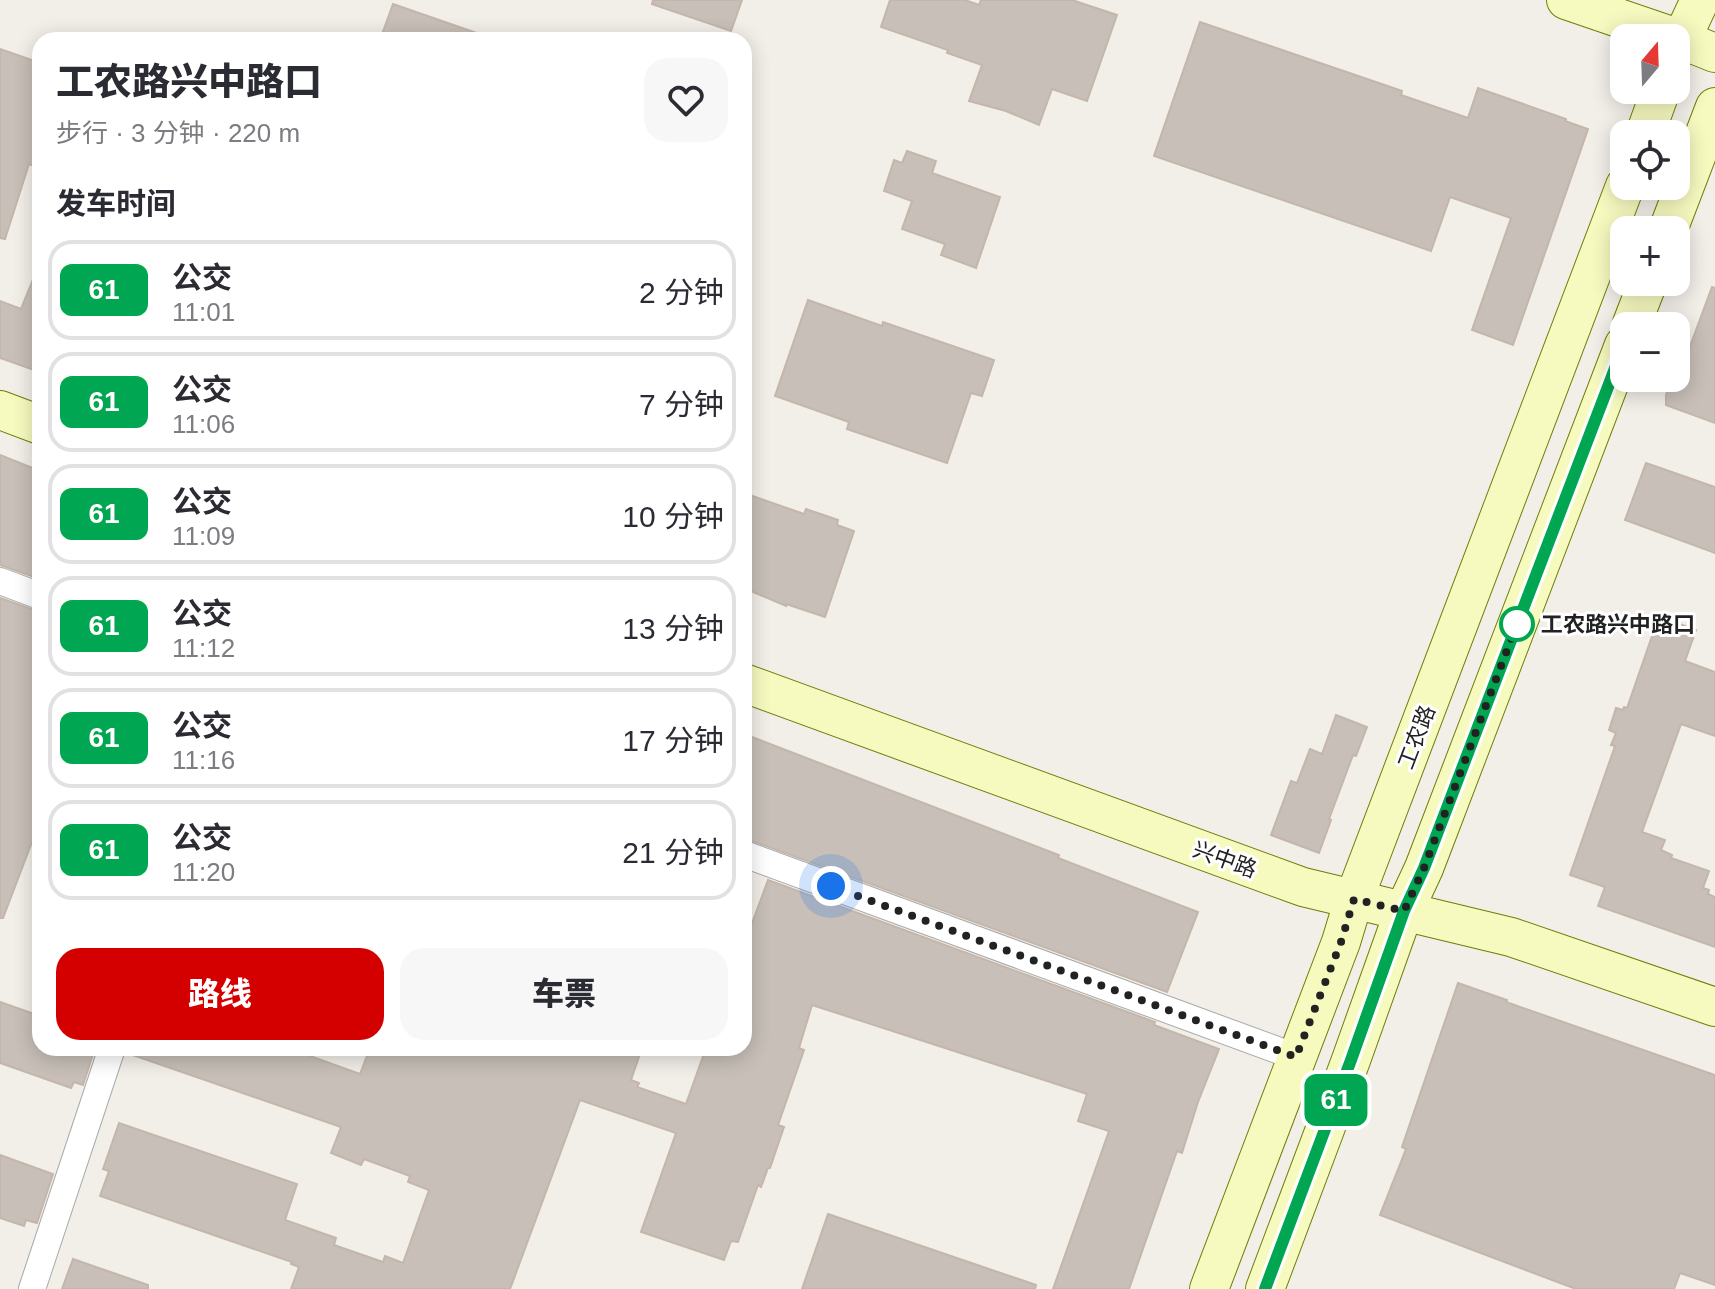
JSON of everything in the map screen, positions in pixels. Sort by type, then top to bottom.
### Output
[{"type":"main road","points":[[1566,0],[1626,24]]},
{"type":"main road","points":[[1688,24],[1700,0]]},
{"type":"main road","points":[[1690,48],[1715,53]]},
{"type":"main road","points":[[1673,216],[1715,107]]},
{"type":"main road","name":"工农路","points":[[1209,1289],[1620,200]]},
{"type":"main road","points":[[1265,1289],[1404,911],[1429,854],[1610,382]]},
{"type":"main road","points":[[0,410],[32,422]]},
{"type":"main road","name":"兴中路","points":[[752,686],[1303,887],[1511,937],[1715,1007]]},
{"type":"street","points":[[0,581],[32,593]]},
{"type":"street","points":[[752,857],[1296,1057]]},
{"type":"street","points":[[32,1289],[109,1056]]},
{"type":"building","points":[[653,0],[742,0],[731,31],[652,4]]},
{"type":"building","points":[[890,0],[965,0],[979,5],[981,0],[1072,0],[1117,15],[1087,101],[1052,89],[1039,125],[1006,111],[969,101],[982,65],[881,27]]},
{"type":"building","points":[[393,4],[474,32],[383,32]]},
{"type":"building","points":[[1200,22],[1402,91],[1401,95],[1468,118],[1478,88],[1588,129],[1513,345],[1472,330],[1511,218],[1450,197],[1431,251],[1154,156]]},
{"type":"building","points":[[0,49],[32,60],[32,165],[29,164],[5,239],[0,238]]},
{"type":"building","points":[[907,151],[936,161],[932,173],[1000,197],[976,268],[941,255],[945,244],[902,229],[912,201],[884,191],[894,160],[902,163]]},
{"type":"building","points":[[32,282],[32,369],[0,358],[0,301],[21,309]]},
{"type":"building","points":[[1712,287],[1715,288],[1715,423],[1666,405],[1667,392],[1690,392],[1690,346]]},
{"type":"building","points":[[808,300],[994,360],[982,396],[971,393],[947,463],[847,429],[849,422],[775,396]]},
{"type":"building","points":[[0,455],[32,468],[32,576],[0,565]]},
{"type":"building","points":[[1646,463],[1715,487],[1715,553],[1625,520]]},
{"type":"building","points":[[752,496],[804,514],[806,509],[838,520],[837,525],[854,531],[825,617],[786,606],[752,591]]},
{"type":"building","points":[[0,598],[32,609],[32,842],[3,918],[0,918]]},
{"type":"building","points":[[1659,616],[1696,630],[1685,661],[1715,672],[1715,736],[1681,724],[1642,832],[1665,840],[1661,850],[1672,855],[1671,858],[1709,871],[1703,888],[1715,897],[1715,947],[1598,906],[1605,887],[1570,875],[1615,746],[1611,745],[1616,733],[1609,730],[1616,708],[1627,708]]},
{"type":"building","points":[[1336,715],[1367,727],[1356,756],[1353,755],[1319,853],[1271,835],[1291,781],[1297,783],[1310,749],[1322,754]]},
{"type":"building","points":[[752,737],[1198,912],[1167,992],[752,841]]},
{"type":"building","points":[[768,880],[1155,1022],[1154,1025],[1219,1049],[1182,1153],[1177,1151],[1129,1289],[1053,1289],[1109,1131],[1078,1121],[1087,1094],[812,1005],[799,1048],[804,1050],[778,1125],[784,1127],[770,1168],[761,1187],[758,1185],[738,1242],[731,1241],[724,1260],[641,1232],[676,1133],[580,1100],[510,1289],[291,1289],[299,1267],[292,1262],[100,1196],[109,1171],[103,1169],[119,1123],[297,1184],[285,1220],[336,1238],[334,1245],[383,1262],[385,1256],[403,1263],[429,1190],[408,1182],[410,1176],[364,1159],[361,1165],[331,1153],[341,1127],[136,1056],[310,1056],[360,1074],[367,1056],[639,1056],[631,1080],[639,1083],[637,1087],[686,1104],[703,1056],[752,1056],[752,923]]},
{"type":"building","points":[[1458,983],[1715,1075],[1715,1285],[1680,1273],[1674,1289],[1576,1289],[1380,1215],[1406,1149],[1402,1147]]},
{"type":"building","points":[[0,1002],[32,1013],[32,1056],[92,1056],[83,1085],[74,1082],[71,1088],[0,1063]]},
{"type":"building","points":[[0,1155],[53,1174],[37,1223],[26,1220],[24,1226],[0,1218]]},
{"type":"building","points":[[828,1214],[1036,1285],[1035,1289],[802,1289]]},
{"type":"building","points":[[73,1259],[148,1285],[148,1289],[62,1289]]},
{"type":"bus line","name":"61","points":[[1265,1289],[1404,911],[1424,868],[1610,382]]},
{"type":"place","name":"工农路兴中路口","points":[[1517,624]]},
{"type":"route","points":[[831,886],[1296,1057],[1341,942],[1354,899],[1404,911],[1424,868],[1517,624]]}]
